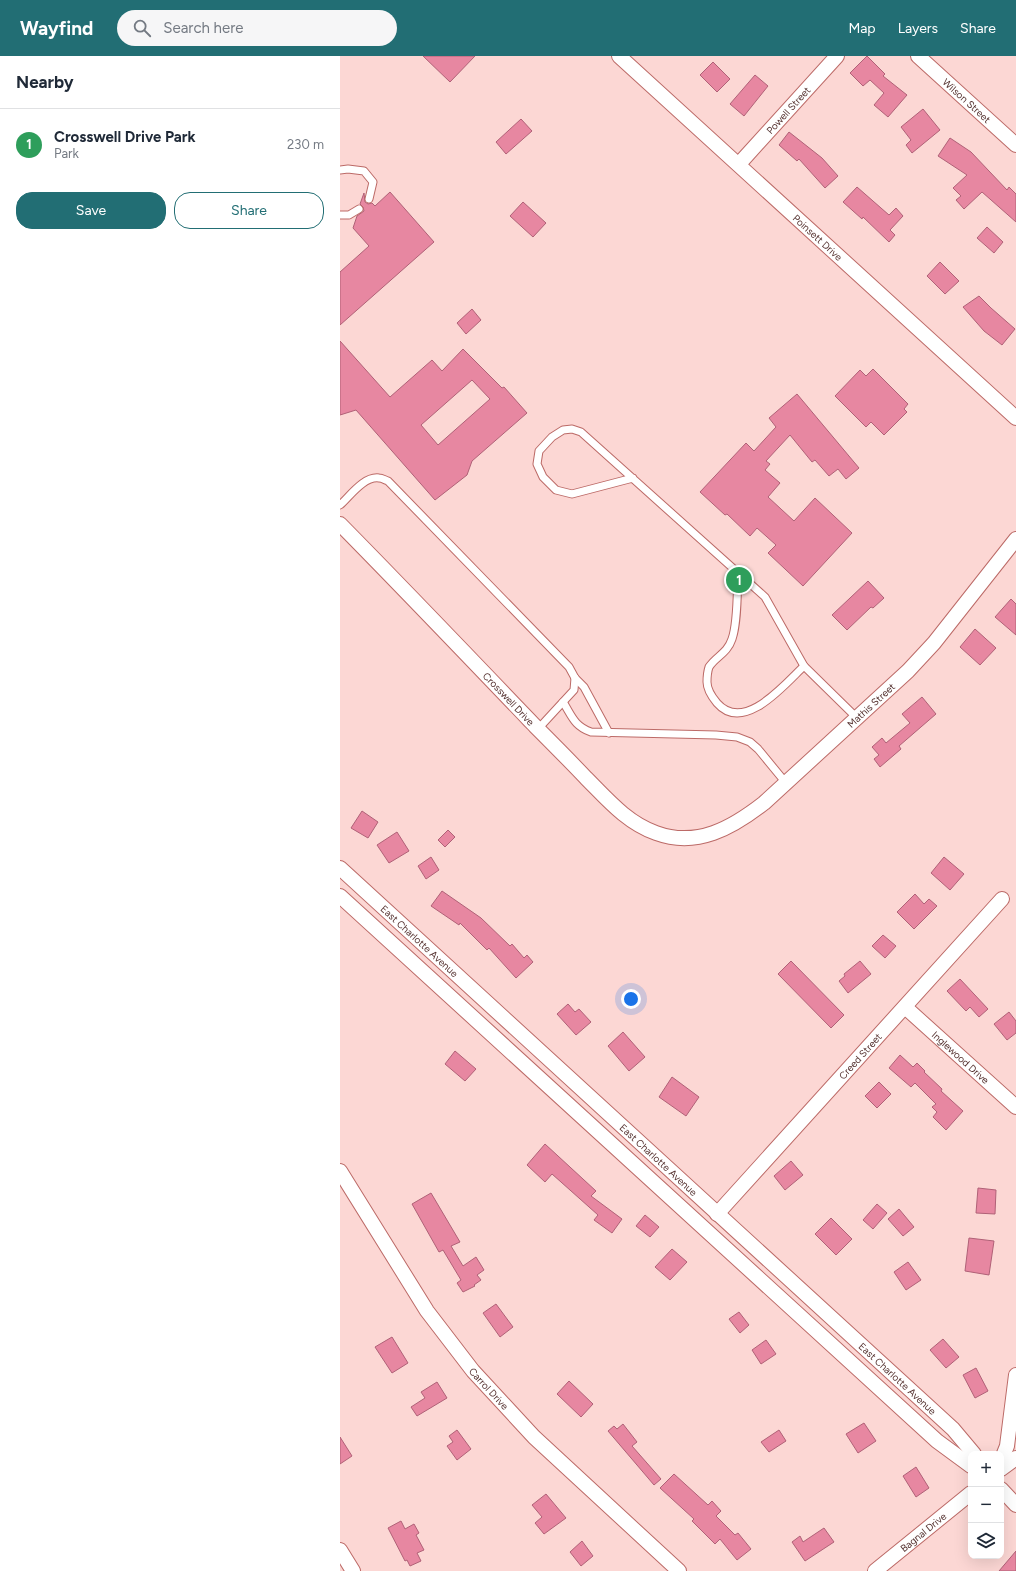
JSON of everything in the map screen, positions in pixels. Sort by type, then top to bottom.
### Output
[{"type":"street","name":"Poinsett Drive","points":[[619,56],[1016,418]]},
{"type":"street","name":"Powell Street","points":[[739,164],[837,56]]},
{"type":"street","name":"Wilson Street","points":[[918,56],[1016,145]]},
{"type":"street","name":"Crosswell Drive","points":[[340,524],[607,800],[628,819],[657,833],[675,837],[697,836]]},
{"type":"street","name":"Mathis Street","points":[[697,836],[718,832],[745,818],[764,803],[908,671],[934,643],[1016,539]]},
{"type":"street","name":"East Charlotte Avenue","points":[[340,868],[954,1429],[972,1451]]},
{"type":"street","name":"East Charlotte Avenue","points":[[340,896],[937,1441],[968,1464]]},
{"type":"street","name":"Creed Street","points":[[717,1214],[1002,899]]},
{"type":"street","name":"Inglewood Drive","points":[[904,1007],[1016,1107]]},
{"type":"street","name":"Carrol Drive","points":[[340,1171],[427,1311],[473,1371],[534,1437],[679,1571]]},
{"type":"street","points":[[1004,1454],[1007,1446],[1016,1375]]},
{"type":"street","points":[[1004,1468],[1016,1458]]},
{"type":"street","points":[[1004,1492],[1016,1505]]},
{"type":"street","name":"Bagnal Drive","points":[[875,1571],[968,1495]]},
{"type":"street","points":[[340,1550],[353,1571]]},
{"type":"lane","points":[[340,170],[348,169],[364,171],[373,182],[369,199]]},
{"type":"lane","points":[[340,215],[349,215],[359,209]]},
{"type":"lane","points":[[633,478],[572,494],[556,490],[542,477],[537,464],[539,451],[552,437],[563,430],[572,429],[581,432],[633,478],[738,572],[766,598],[804,666],[857,718]]},
{"type":"lane","points":[[340,505],[357,488],[370,479],[379,478],[388,481],[569,667],[575,678],[584,687],[608,733]]},
{"type":"lane","points":[[738,572],[735,626],[732,639],[727,650],[709,667],[707,683],[710,694],[721,707],[731,713],[744,712],[754,709],[766,701],[804,666]]},
{"type":"lane","points":[[538,729],[574,690],[575,678]]},
{"type":"lane","points":[[563,702],[582,729],[591,732],[716,735],[737,737],[750,742],[758,749],[786,783]]},
{"type":"building","points":[[423,56],[475,56],[450,82]]},
{"type":"building","points":[[867,56],[885,74],[883,76],[907,95],[888,117],[874,105],[884,93],[870,80],[863,86],[850,73]]},
{"type":"building","points":[[713,62],[730,79],[717,92],[700,75]]},
{"type":"building","points":[[755,75],[768,86],[744,116],[730,104]]},
{"type":"building","points":[[923,109],[940,130],[912,153],[906,145],[911,140],[901,127]]},
{"type":"building","points":[[521,119],[532,131],[506,154],[496,142]]},
{"type":"building","points":[[789,132],[822,158],[838,176],[825,188],[799,159],[797,161],[779,145]]},
{"type":"building","points":[[950,138],[971,152],[1007,190],[1009,187],[1016,194],[1016,222],[982,192],[964,209],[956,200],[961,196],[953,188],[967,175],[938,156]]},
{"type":"building","points":[[857,187],[889,215],[896,208],[903,216],[890,230],[895,235],[889,242],[863,217],[862,219],[843,202]]},
{"type":"building","points":[[390,192],[434,242],[340,325],[340,272],[369,246],[353,228],[357,216],[364,211],[360,204],[364,193],[365,202],[368,204],[372,203],[375,206]]},
{"type":"building","points":[[523,202],[546,223],[533,237],[510,216]]},
{"type":"building","points":[[987,227],[1003,242],[994,253],[977,238]]},
{"type":"building","points":[[940,262],[959,281],[945,294],[927,276]]},
{"type":"building","points":[[979,296],[1015,329],[1002,345],[984,331],[963,307]]},
{"type":"building","points":[[472,309],[481,320],[466,334],[457,323]]},
{"type":"building","points":[[340,341],[390,397],[432,360],[442,371],[463,349],[502,388],[504,387],[527,413],[472,461],[467,475],[435,500],[356,410],[340,415]],"holes":[[[472,380],[490,399],[438,445],[421,425]]]},
{"type":"building","points":[[873,369],[908,404],[904,409],[907,412],[884,435],[871,422],[866,427],[835,396],[860,370],[866,376]]},
{"type":"building","points":[[797,394],[859,468],[846,479],[838,469],[829,476],[815,460],[812,462],[790,435],[766,461],[770,464],[765,470],[780,483],[768,497],[794,521],[815,498],[852,533],[803,586],[768,553],[776,545],[757,528],[750,536],[727,514],[725,515],[700,492],[746,443],[754,451],[776,427],[769,418]]},
{"type":"building","points":[[868,581],[884,598],[873,608],[871,607],[847,630],[832,615]]},
{"type":"building","points":[[1011,599],[1016,604],[1016,635],[995,617]]},
{"type":"building","points":[[975,629],[996,648],[980,665],[960,647]]},
{"type":"building","points":[[922,697],[936,714],[899,746],[901,749],[880,767],[874,759],[879,755],[872,747],[882,738],[886,743],[910,723],[902,714]]},
{"type":"building","points":[[362,811],[378,822],[368,838],[351,828]]},
{"type":"building","points":[[448,830],[455,837],[445,847],[438,840]]},
{"type":"building","points":[[397,832],[409,851],[389,863],[377,845]]},
{"type":"building","points":[[431,857],[439,870],[426,879],[418,866]]},
{"type":"building","points":[[944,857],[964,874],[950,890],[931,873]]},
{"type":"building","points":[[442,891],[481,918],[510,946],[512,944],[524,958],[527,955],[533,962],[516,978],[489,948],[487,950],[460,923],[459,925],[431,906]]},
{"type":"building","points":[[915,894],[924,904],[929,899],[937,906],[914,929],[897,912]]},
{"type":"building","points":[[883,935],[896,946],[885,958],[872,946]]},
{"type":"building","points":[[791,961],[844,1015],[831,1028],[778,974]]},
{"type":"building","points":[[860,961],[871,974],[848,993],[839,981],[845,976],[844,974]]},
{"type":"building","points":[[960,979],[988,1009],[979,1017],[970,1007],[966,1011],[947,991]]},
{"type":"building","points":[[568,1004],[575,1012],[579,1009],[591,1022],[576,1035],[557,1014]]},
{"type":"building","points":[[1009,1012],[1016,1021],[1016,1033],[1007,1040],[994,1024]]},
{"type":"building","points":[[623,1032],[645,1057],[629,1071],[608,1046]]},
{"type":"building","points":[[455,1051],[476,1069],[465,1081],[445,1064]]},
{"type":"building","points":[[900,1055],[913,1067],[917,1063],[942,1089],[941,1091],[963,1111],[946,1130],[933,1117],[937,1112],[932,1107],[936,1104],[915,1083],[911,1087],[889,1068]]},
{"type":"building","points":[[672,1077],[699,1097],[686,1116],[659,1097]]},
{"type":"building","points":[[879,1082],[891,1094],[877,1108],[865,1096]]},
{"type":"building","points":[[545,1144],[596,1191],[591,1196],[622,1219],[612,1233],[594,1220],[598,1215],[552,1174],[545,1182],[527,1165]]},
{"type":"building","points":[[791,1161],[803,1175],[785,1190],[774,1176]]},
{"type":"building","points":[[978,1188],[996,1190],[995,1214],[976,1213]]},
{"type":"building","points":[[431,1193],[460,1242],[451,1246],[463,1266],[476,1257],[484,1270],[477,1275],[481,1280],[474,1285],[475,1286],[463,1292],[457,1283],[461,1280],[443,1250],[439,1252],[412,1204]]},
{"type":"building","points":[[877,1204],[887,1213],[873,1229],[863,1220]]},
{"type":"building","points":[[899,1209],[914,1227],[903,1236],[888,1219]]},
{"type":"building","points":[[645,1215],[659,1227],[650,1237],[636,1226]]},
{"type":"building","points":[[831,1218],[852,1239],[836,1255],[815,1234]]},
{"type":"building","points":[[969,1238],[994,1241],[989,1275],[965,1271]]},
{"type":"building","points":[[672,1249],[687,1262],[670,1280],[655,1267]]},
{"type":"building","points":[[908,1262],[921,1280],[906,1290],[894,1272]]},
{"type":"building","points":[[496,1304],[513,1327],[500,1337],[483,1313]]},
{"type":"building","points":[[739,1312],[749,1325],[740,1333],[729,1319]]},
{"type":"building","points":[[392,1337],[408,1363],[392,1373],[375,1347]]},
{"type":"building","points":[[943,1339],[959,1357],[946,1368],[930,1350]]},
{"type":"building","points":[[766,1340],[776,1354],[761,1364],[752,1350]]},
{"type":"building","points":[[976,1368],[988,1391],[975,1398],[963,1375]]},
{"type":"building","points":[[569,1381],[593,1404],[581,1417],[557,1394]]},
{"type":"building","points":[[437,1382],[447,1398],[417,1416],[411,1407],[425,1398],[421,1392]]},
{"type":"building","points":[[864,1423],[876,1441],[858,1453],[846,1434]]},
{"type":"building","points":[[623,1424],[637,1442],[632,1446],[661,1479],[654,1485],[608,1431],[614,1426],[617,1429]]},
{"type":"building","points":[[457,1430],[471,1449],[457,1460],[447,1446],[453,1442],[449,1436]]},
{"type":"building","points":[[779,1430],[786,1441],[769,1452],[761,1442]]},
{"type":"building","points":[[340,1437],[352,1456],[340,1464]]},
{"type":"building","points":[[916,1467],[929,1488],[916,1497],[903,1476]]},
{"type":"building","points":[[674,1474],[708,1505],[712,1501],[721,1511],[716,1516],[735,1535],[738,1533],[751,1549],[737,1560],[720,1539],[715,1544],[692,1521],[694,1519],[660,1488]]},
{"type":"building","points":[[546,1494],[566,1518],[544,1534],[535,1523],[542,1517],[532,1505]]},
{"type":"building","points":[[401,1521],[405,1529],[414,1524],[419,1533],[416,1535],[424,1550],[417,1553],[421,1561],[410,1566],[407,1560],[405,1561],[388,1528]]},
{"type":"building","points":[[824,1528],[834,1542],[805,1561],[792,1542],[800,1536],[803,1542]]},
{"type":"building","points":[[582,1541],[593,1556],[581,1566],[570,1552]]},
{"type":"building","points":[[1016,1551],[1016,1571],[999,1571]]},
{"type":"place","name":"Crosswell Drive Park","points":[[739,580]]}]
